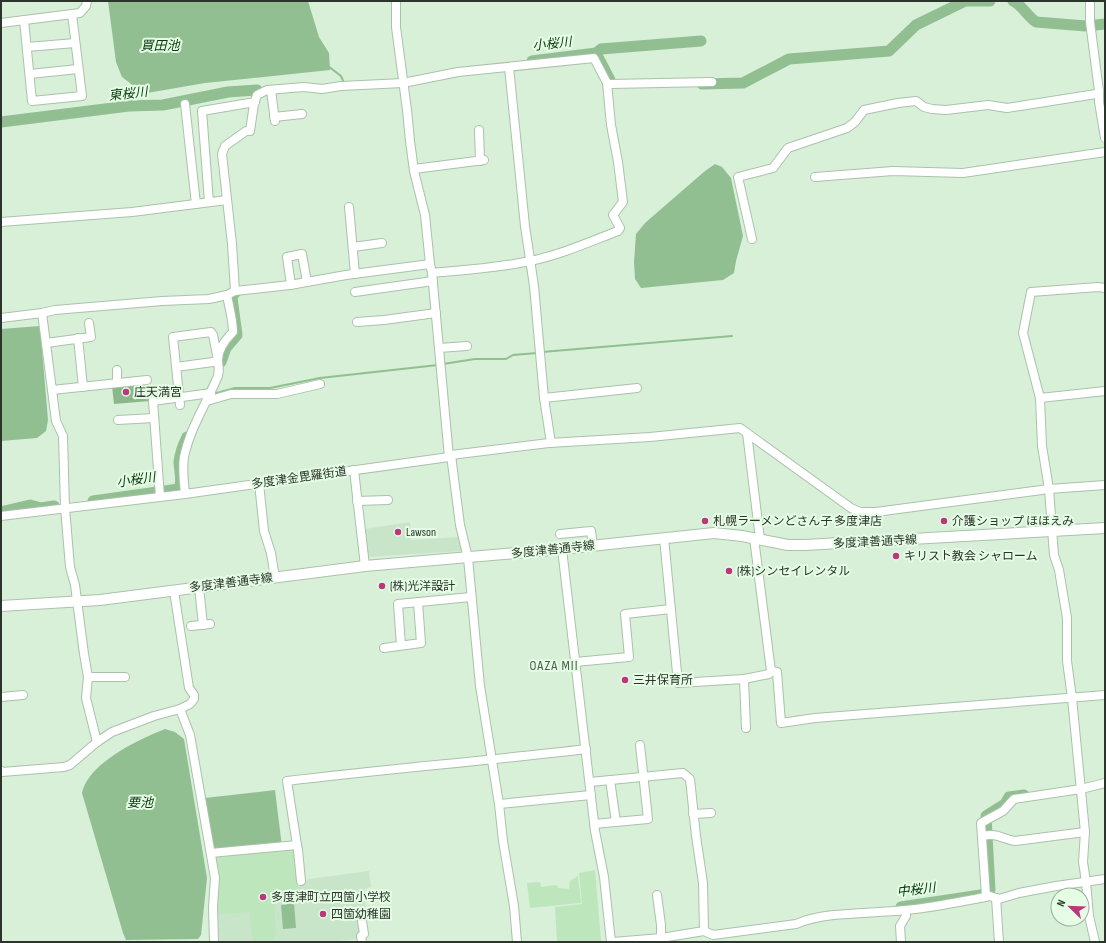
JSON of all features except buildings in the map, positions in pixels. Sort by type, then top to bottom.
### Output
[{"type":"main road","name":"多度津善通寺線","points":[[1,606],[100,600],[365,566],[468,558],[714,533],[788,545],[818,545],[1105,528]]},
{"type":"street","points":[[1,23],[80,13],[86,6],[87,1]]},
{"type":"street","points":[[396,1],[396,27],[414,169],[425,215],[430,264],[433,276],[438,348],[450,456],[460,525],[468,558],[480,686],[514,906],[517,942]]},
{"type":"street","points":[[1090,1],[1090,25],[1100,90],[1099,102],[1105,138]]},
{"type":"street","points":[[24,20],[32,101],[82,96],[72,14]]},
{"type":"street","points":[[27,47],[75,43]]},
{"type":"street","points":[[235,290],[232,244],[222,154],[225,146],[248,131],[253,102],[258,95],[267,90],[304,87],[322,89],[341,86],[403,83],[458,72],[594,58],[611,84],[611,125],[618,162],[623,202],[613,215],[620,228],[618,231],[566,252],[530,261],[433,276],[402,288],[369,293],[355,292]]},
{"type":"street","points":[[509,67],[544,398],[551,443]]},
{"type":"street","points":[[30,74],[78,69]]},
{"type":"street","points":[[611,84],[712,82]]},
{"type":"street","points":[[271,90],[275,119],[302,114]]},
{"type":"street","points":[[752,239],[738,177],[773,168],[788,148],[847,128],[855,122],[864,110],[916,101],[924,107],[932,109],[946,110],[988,106],[1007,108],[1096,94],[1100,90]]},
{"type":"street","points":[[209,202],[202,111],[253,102]]},
{"type":"street","points":[[185,104],[196,204]]},
{"type":"street","points":[[414,169],[482,160],[478,130]]},
{"type":"street","points":[[815,177],[892,171],[963,173],[1105,152]]},
{"type":"street","points":[[1,222],[132,212],[227,200]]},
{"type":"street","points":[[349,206],[355,274]]},
{"type":"street","points":[[353,246],[382,243]]},
{"type":"street","points":[[291,285],[287,256],[302,254],[307,282]]},
{"type":"street","points":[[1,318],[42,314],[55,310],[162,301],[209,299],[227,295],[235,290],[291,285],[355,274],[430,264]]},
{"type":"street","points":[[1095,942],[1089,916],[1083,862],[1085,832],[1067,661],[1067,618],[1060,570],[1054,555],[1050,489],[1042,446],[1040,398],[1023,333],[1031,292],[1105,288]]},
{"type":"street","points":[[218,360],[225,340],[233,332],[227,295]]},
{"type":"street","points":[[357,322],[436,313]]},
{"type":"street","points":[[42,314],[56,420],[63,436],[65,508],[70,568],[75,585],[88,677],[86,698],[97,742]]},
{"type":"street","points":[[46,342],[91,337],[89,323]]},
{"type":"street","points":[[180,401],[173,337],[211,332],[213,335],[220,368],[209,397],[190,436],[184,458],[183,474],[185,494]]},
{"type":"street","points":[[78,338],[83,387]]},
{"type":"street","points":[[438,348],[467,346]]},
{"type":"street","points":[[176,367],[218,360]]},
{"type":"street","points":[[117,370],[117,383]]},
{"type":"street","points":[[52,390],[146,380]]},
{"type":"street","points":[[160,497],[153,401],[180,401],[231,394],[277,394],[320,384]]},
{"type":"street","points":[[544,398],[637,388]]},
{"type":"street","points":[[1040,398],[1105,391]]},
{"type":"street","points":[[118,420],[131,417],[154,418]]},
{"type":"street","name":"多度津金毘羅街道","points":[[1,516],[185,494],[551,443],[650,437],[740,428],[748,433]]},
{"type":"street","points":[[748,433],[851,508],[860,512],[876,512],[1050,489],[1105,485]]},
{"type":"street","points":[[748,433],[771,672]]},
{"type":"street","points":[[354,470],[365,566]]},
{"type":"street","points":[[259,483],[264,531],[271,553],[275,578]]},
{"type":"street","points":[[357,501],[388,500]]},
{"type":"street","points":[[560,534],[591,531],[593,546]]},
{"type":"street","points":[[664,538],[678,683],[744,679],[769,674],[771,672],[777,672],[781,723],[815,718],[1105,695]]},
{"type":"street","points":[[562,549],[594,824],[604,877],[612,942],[707,932],[713,935],[796,924],[832,916],[906,910],[975,899],[986,893]]},
{"type":"street","points":[[191,626],[207,625],[199,587]]},
{"type":"street","points":[[1,771],[64,767],[70,765],[97,742],[112,732],[147,718],[175,709],[180,709],[190,704],[194,699],[194,695],[189,688],[174,591]]},
{"type":"street","points":[[401,646],[398,604],[471,597]]},
{"type":"street","points":[[384,648],[421,642],[418,602]]},
{"type":"street","points":[[575,662],[629,658],[625,614],[671,609]]},
{"type":"street","points":[[88,677],[107,681],[125,677]]},
{"type":"street","points":[[744,679],[746,728]]},
{"type":"street","points":[[1,697],[23,696]]},
{"type":"street","points":[[180,709],[190,735],[215,878],[213,907],[214,942]]},
{"type":"street","points":[[594,824],[648,819],[640,745]]},
{"type":"street","points":[[301,881],[298,850],[287,781],[586,749]]},
{"type":"street","points":[[590,782],[683,773],[688,775],[690,779],[693,814],[703,883],[707,932]]},
{"type":"street","points":[[610,780],[616,822]]},
{"type":"street","points":[[986,893],[984,836],[981,822],[1003,811],[1014,799],[1081,786],[1105,783]]},
{"type":"street","points":[[499,804],[591,795]]},
{"type":"street","points":[[693,814],[711,813]]},
{"type":"street","points":[[984,836],[998,834],[1015,841],[1085,832]]},
{"type":"street","points":[[210,852],[297,845]]},
{"type":"street","points":[[986,893],[999,899],[1042,888],[1105,880]]},
{"type":"street","points":[[657,895],[661,925],[661,938]]},
{"type":"street","points":[[996,898],[999,942]]},
{"type":"street","points":[[901,942],[900,926],[906,916],[906,910]]},
{"type":"street","points":[[361,914],[364,934],[361,936],[362,942]]},
{"type":"shaded area","points":[[145,383],[150,401],[114,404],[112,386]]},
{"type":"shaded area","points":[[410,522],[411,540],[460,537],[463,551],[367,557],[365,529]]},
{"type":"shaded area","name":"多度津町立四箇小学校","points":[[292,847],[297,851],[299,882],[296,893],[290,897],[274,899],[276,934],[270,942],[253,942],[249,912],[216,915],[215,855]]},
{"type":"shaded area","points":[[595,870],[601,941],[557,942],[555,907],[582,904],[579,873]]},
{"type":"shaded area","points":[[369,871],[371,887],[365,889],[366,913],[359,915],[361,932],[358,933],[359,939],[325,942],[218,942],[216,912],[303,883],[309,879]]},
{"type":"shaded area","points":[[578,876],[581,903],[530,908],[527,883],[540,882],[541,887],[557,885],[558,888],[569,889],[570,881]]},
{"type":"water","name":"買田池","points":[[108,1],[308,1],[319,37],[329,53],[330,70],[205,83],[147,93],[135,87],[122,77],[116,62]]},
{"type":"water","points":[[715,164],[722,167],[731,178],[743,236],[734,273],[723,280],[641,288],[635,279],[634,262],[636,234],[645,223]]},
{"type":"water","points":[[40,326],[48,420],[46,431],[37,438],[1,441],[1,329]]},
{"type":"water","name":"要池","points":[[165,729],[175,732],[184,739],[207,878],[201,935],[198,939],[126,940],[82,793],[86,782],[104,762],[129,746]]},
{"type":"water","points":[[275,790],[282,847],[214,853],[205,798]]},
{"type":"water","points":[[294,903],[296,928],[283,929],[281,905]]},
{"type":"waterway","points":[[702,84],[743,83],[789,59],[889,51],[916,25],[965,1],[990,1]]},
{"type":"waterway","points":[[1013,1],[1036,22],[1086,26],[1105,24]]},
{"type":"waterway","name":"小桜川","points":[[532,61],[596,53],[601,49],[701,41]]},
{"type":"waterway","points":[[596,53],[610,80]]},
{"type":"waterway","points":[[328,66],[341,76],[344,83]]},
{"type":"waterway","points":[[129,106],[140,87]]},
{"type":"waterway","name":"東桜川","points":[[1,122],[129,106],[163,105],[228,92],[257,90]]},
{"type":"waterway","name":"小桜川","points":[[221,362],[226,348],[237,335],[232,298],[235,293]]},
{"type":"waterway","points":[[542,352],[732,336]]},
{"type":"waterway","points":[[443,364],[475,359],[506,359],[513,355],[537,353]]},
{"type":"waterway","points":[[213,394],[235,388],[270,388],[320,378],[438,365]]},
{"type":"waterway","name":"小桜川","points":[[93,501],[179,489],[181,479],[179,459],[187,437]]},
{"type":"waterway","name":"小桜川","points":[[1,512],[30,505],[41,508],[54,506]]},
{"type":"waterway","name":"中桜川","points":[[901,907],[981,895],[990,890],[986,816],[1005,804],[1009,797],[1024,795]]},
{"type":"place","name":"庄天満宮","points":[[126,392]]},
{"type":"place","name":"札幌ラーメンどさん子 多度津店","points":[[705,521]]},
{"type":"place","name":"介護ショップ ほほえみ","points":[[944,521]]},
{"type":"place","name":"Lawson","points":[[398,532]]},
{"type":"place","name":"キリスト教会 シャローム","points":[[896,556]]},
{"type":"place","name":"(株)シンセイレンタル","points":[[729,571]]},
{"type":"place","name":"(株)光洋設計","points":[[382,586]]},
{"type":"place","name":"三井保育所","points":[[625,680]]},
{"type":"place","name":"多度津町立四箇小学校","points":[[263,897]]},
{"type":"place","name":"四箇幼稚園","points":[[323,914]]},
{"type":"district","name":"OAZA MII","points":[[554,665]]}]
